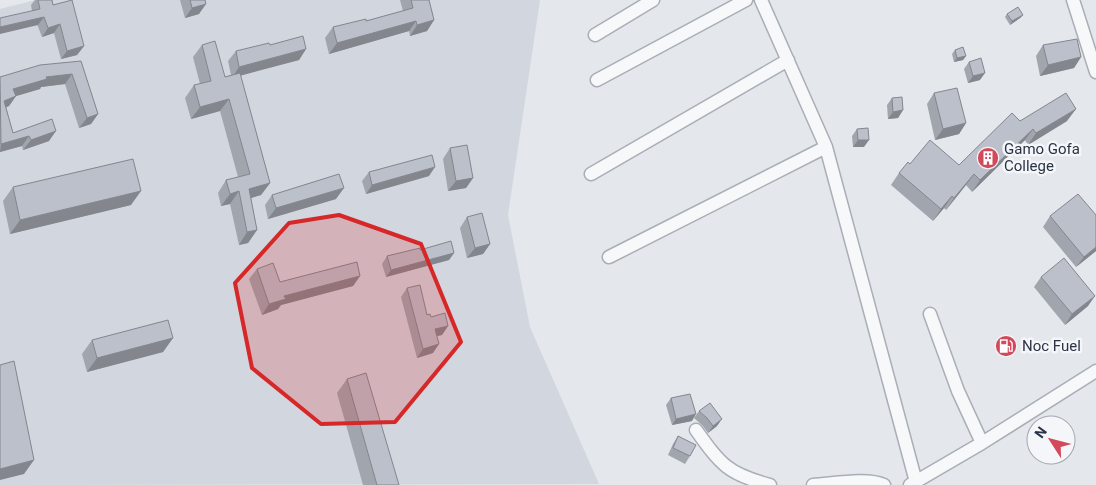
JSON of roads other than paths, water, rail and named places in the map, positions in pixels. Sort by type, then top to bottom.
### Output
[{"type":"street","points":[[595,34],[652,0]]},
{"type":"street","points":[[597,80],[746,0]]},
{"type":"street","points":[[760,0],[826,146],[913,483],[982,443],[1096,371]]},
{"type":"street","points":[[1073,0],[1096,72]]},
{"type":"street","points":[[591,174],[788,60]]},
{"type":"street","points":[[609,257],[826,146]]},
{"type":"street","points":[[930,314],[958,391],[982,443]]},
{"type":"street","points":[[696,430],[716,458],[735,473],[770,485]]},
{"type":"street","points":[[813,485],[859,482],[884,485]]},
{"type":"place","name":"Gamo Gofa College","points":[[988,158]]},
{"type":"place","name":"Noc Fuel","points":[[1006,346]]}]
